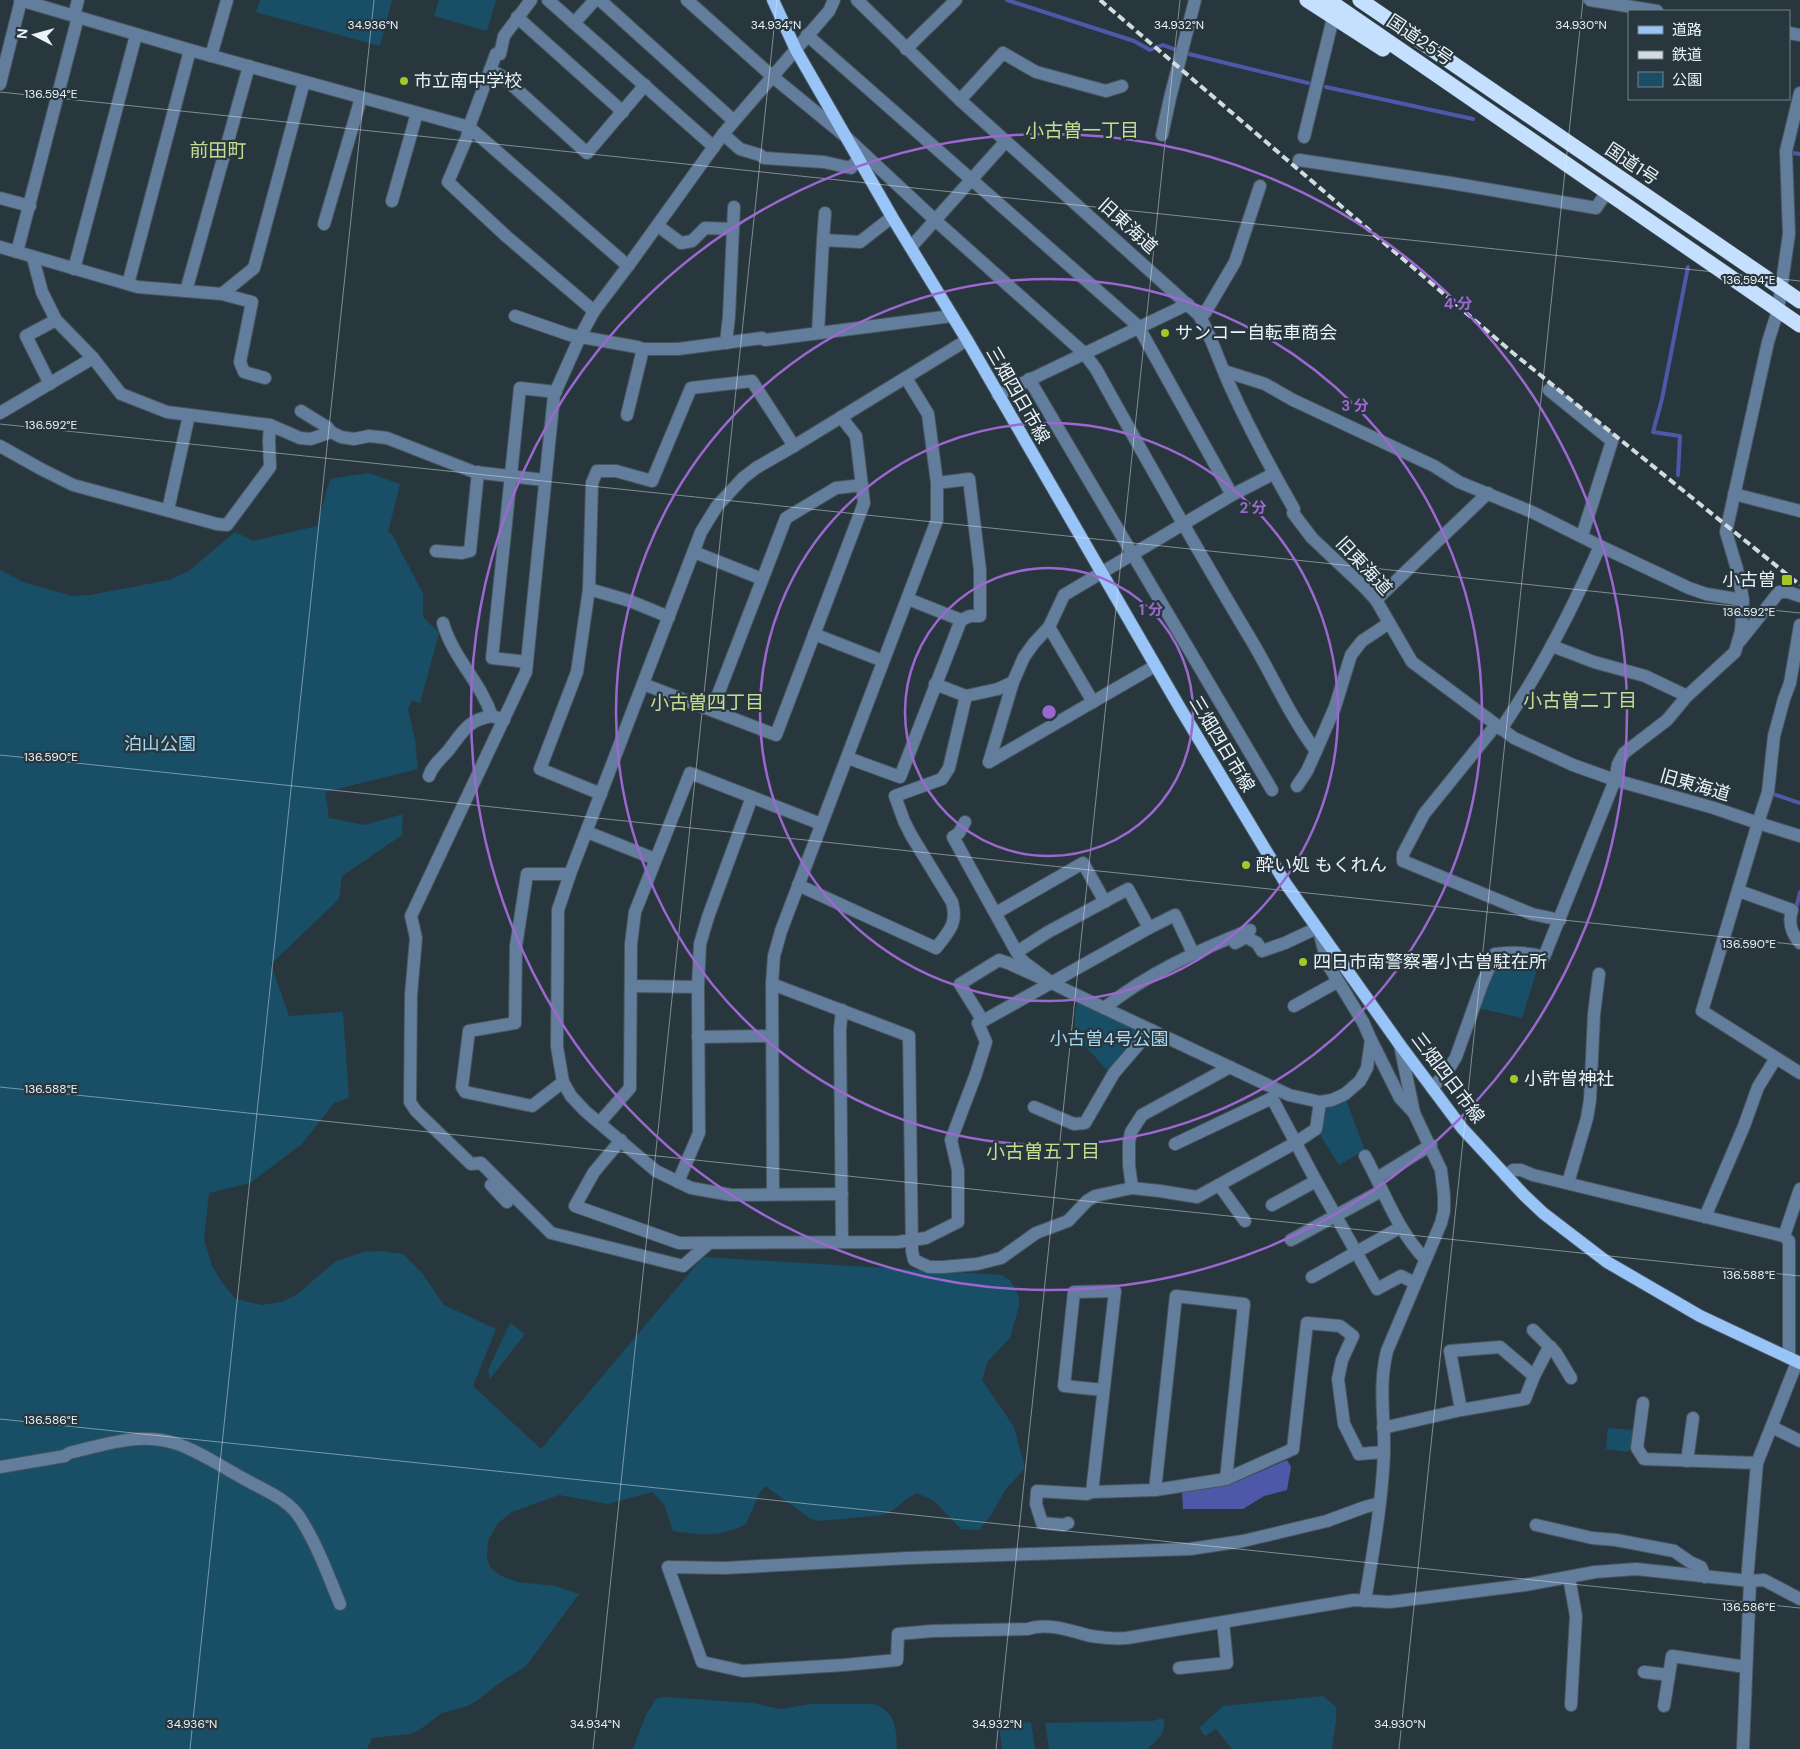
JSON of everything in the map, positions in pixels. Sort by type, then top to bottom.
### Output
[{"type":"highway","points":[[1307,0],[1478,110],[1491,111],[1800,325]]},
{"type":"highway","name":"国道25号","points":[[1328,0],[1491,111]]},
{"type":"highway","name":"国道25号","points":[[1360,0],[1443,58]]},
{"type":"highway","points":[[1377,0],[1439,46],[1443,58]]},
{"type":"highway","name":"国道1号","points":[[1443,58],[1800,301]]},
{"type":"main road","name":"三畑四日市線","points":[[773,0],[796,50],[892,218],[967,340],[1155,666],[1286,884],[1400,1045],[1462,1128],[1543,1213],[1606,1262],[1700,1316],[1796,1361]]},
{"type":"street","points":[[17,252],[76,17],[78,0]]},
{"type":"street","points":[[211,56],[227,0]]},
{"type":"street","points":[[531,0],[504,36],[500,54],[496,54],[467,137],[448,182],[506,236],[594,311]]},
{"type":"street","points":[[548,0],[714,147]]},
{"type":"street","points":[[574,23],[595,0]]},
{"type":"street","points":[[600,0],[734,121]]},
{"type":"street","points":[[687,0],[773,77],[845,136],[935,220],[1084,353],[1096,369],[1182,524],[1266,666],[1302,732],[1316,751]]},
{"type":"street","points":[[507,1202],[416,1111],[410,1102],[411,995],[416,938],[411,916],[498,718],[526,672],[544,480],[556,392],[580,337],[594,311],[658,226],[723,134],[829,11],[834,0]]},
{"type":"street","name":"旧東海道","points":[[856,0],[960,100],[1199,315],[1208,331],[1228,384],[1294,509],[1293,513],[1312,538],[1376,600],[1412,662],[1514,738],[1540,751],[1615,780],[1800,836]]},
{"type":"street","points":[[906,49],[956,0]]},
{"type":"street","points":[[1162,135],[1195,0]]},
{"type":"street","points":[[0,84],[24,1],[136,35],[469,127],[628,266]]},
{"type":"street","points":[[1597,1],[1651,10]]},
{"type":"street","points":[[517,17],[623,112]]},
{"type":"street","points":[[1304,137],[1334,18]]},
{"type":"street","points":[[74,269],[136,35]]},
{"type":"street","points":[[808,35],[1138,326],[1232,495]]},
{"type":"street","points":[[128,284],[190,50]]},
{"type":"street","points":[[960,100],[1002,53],[1036,72],[1106,91],[1122,86]]},
{"type":"street","points":[[186,291],[250,66]]},
{"type":"street","points":[[490,70],[502,76],[587,153],[645,85]]},
{"type":"street","points":[[222,294],[254,268],[304,82]]},
{"type":"street","points":[[1739,643],[1743,600],[1737,569],[1726,532],[1768,342],[1778,310],[1780,288],[1794,235],[1786,151],[1800,93]]},
{"type":"street","points":[[324,224],[361,98]]},
{"type":"street","points":[[392,201],[416,113]]},
{"type":"street","points":[[723,134],[740,149],[764,158],[824,162],[851,168],[858,159]]},
{"type":"street","points":[[911,247],[1006,141]]},
{"type":"street","points":[[1299,160],[1452,183],[1596,208],[1606,192]]},
{"type":"street","points":[[1199,315],[1205,313],[1236,262],[1260,186]]},
{"type":"street","points":[[0,198],[30,206]]},
{"type":"street","points":[[726,343],[734,207]]},
{"type":"street","points":[[818,333],[825,213]]},
{"type":"street","points":[[823,240],[860,242],[892,218]]},
{"type":"street","points":[[658,226],[681,243],[692,241],[705,228],[733,229]]},
{"type":"street","points":[[0,247],[33,258],[149,289],[222,294],[252,302],[240,362],[244,372],[265,378]]},
{"type":"street","points":[[33,258],[42,292],[56,320],[93,358],[121,394],[167,412],[270,425],[300,438],[311,439],[331,432]]},
{"type":"street","points":[[998,395],[1138,326],[1188,304]]},
{"type":"street","points":[[515,316],[580,337],[643,349],[678,349],[952,316]]},
{"type":"street","points":[[50,384],[26,336],[56,320]]},
{"type":"street","points":[[842,1194],[732,1195],[692,1188],[656,1171],[585,1111],[571,1096],[563,1082],[557,1047],[558,910],[570,874],[701,532],[717,506],[743,478],[756,468],[967,340]]},
{"type":"street","points":[[627,415],[643,349]]},
{"type":"street","points":[[0,413],[93,358]]},
{"type":"street","points":[[1224,371],[1252,378],[1265,384],[1293,400],[1434,466],[1458,482],[1532,512],[1697,591],[1743,600]]},
{"type":"street","points":[[773,1194],[772,984],[774,956],[798,885],[848,758],[937,520],[937,483],[928,414],[906,378]]},
{"type":"street","points":[[1030,379],[1272,790]]},
{"type":"street","points":[[601,794],[540,769],[577,672],[589,588],[592,483],[597,471],[616,471],[652,481],[691,388],[752,381],[794,446]]},
{"type":"street","points":[[527,662],[492,658],[510,476],[520,388],[556,392]]},
{"type":"street","points":[[1549,390],[1612,441],[1582,536]]},
{"type":"street","points":[[301,412],[341,437],[354,439],[369,436],[387,438],[478,472],[544,480]]},
{"type":"street","points":[[168,510],[190,415]]},
{"type":"street","points":[[643,684],[776,735],[864,503],[856,436],[842,416]]},
{"type":"street","points":[[0,446],[73,485],[134,503],[227,525],[270,467],[268,441],[270,425]]},
{"type":"street","points":[[436,551],[462,553],[470,551],[478,472]]},
{"type":"street","points":[[1155,666],[989,762],[1013,682],[1024,657],[1049,627],[1064,595],[1232,495],[1274,474]]},
{"type":"street","points":[[848,758],[900,777],[961,620],[970,616],[980,616],[980,570],[969,479],[937,483]]},
{"type":"street","points":[[712,710],[786,518],[836,488],[862,485]]},
{"type":"street","points":[[1376,600],[1488,493]]},
{"type":"street","points":[[1734,494],[1800,511]]},
{"type":"street","points":[[1560,920],[1532,914],[1403,861],[1403,854],[1424,814],[1527,692],[1552,646],[1600,546]]},
{"type":"street","points":[[694,552],[762,578]]},
{"type":"street","points":[[589,588],[669,616]]},
{"type":"street","points":[[1432,1088],[1448,1072],[1456,1057],[1482,984],[1495,954],[1507,952],[1535,954],[1544,957],[1615,780],[1618,764],[1624,753],[1667,720],[1687,696],[1735,652],[1739,643],[1779,592],[1788,592],[1800,596]]},
{"type":"street","points":[[908,599],[961,620]]},
{"type":"street","points":[[1297,786],[1307,771],[1335,707],[1351,655],[1362,641],[1389,623]]},
{"type":"street","points":[[443,624],[448,640],[498,718]]},
{"type":"street","points":[[1800,625],[1790,683],[1774,736],[1768,792],[1702,1011],[1800,1073]]},
{"type":"street","points":[[1049,627],[1093,702]]},
{"type":"street","points":[[814,634],[883,661]]},
{"type":"street","points":[[1552,646],[1594,662],[1645,676],[1687,696]]},
{"type":"street","points":[[935,684],[966,696],[998,689],[1013,682]]},
{"type":"street","points":[[798,885],[936,948],[953,927],[954,910],[947,891],[911,836],[895,796],[942,778],[950,768],[966,696]]},
{"type":"street","points":[[429,776],[431,769],[446,754],[466,727],[477,720],[498,718]]},
{"type":"street","points":[[600,1122],[630,1088],[631,944],[635,912],[654,859],[690,773],[821,824]]},
{"type":"street","points":[[678,1182],[699,1132],[698,987],[700,944],[752,797]]},
{"type":"street","points":[[965,822],[959,833],[953,837],[1017,952],[1024,962],[1052,983]]},
{"type":"street","points":[[587,832],[654,859]]},
{"type":"street","points":[[996,913],[1083,863],[1105,902]]},
{"type":"street","points":[[563,1082],[532,1106],[465,1092],[462,1087],[469,1031],[515,1024],[516,946],[526,874],[570,874]]},
{"type":"street","points":[[1017,952],[1048,932],[1128,889],[1149,928]]},
{"type":"street","points":[[1739,891],[1792,910],[1790,926],[1792,933],[1800,943]]},
{"type":"street","points":[[621,1140],[594,1172],[575,1206],[679,1244],[898,1242],[926,1238],[958,1222],[958,1170],[951,1140],[986,1042],[978,1023],[1175,915],[1193,953]]},
{"type":"street","points":[[1104,1008],[1128,990],[1193,953],[1250,930]]},
{"type":"street","points":[[1220,951],[1246,937],[1257,943],[1262,951],[1319,931],[1327,963],[1363,1022],[1400,1098],[1414,1113],[1431,1145],[1441,1170],[1444,1195],[1444,1211],[1441,1224],[1387,1351],[1383,1366],[1381,1384],[1384,1452],[1380,1503],[1365,1601]]},
{"type":"street","points":[[982,1021],[960,984],[999,960],[1052,983],[1289,1095],[1320,1102],[1332,1100],[1345,1094],[1360,1081],[1368,1068],[1371,1040]]},
{"type":"street","points":[[1568,1182],[1584,1134],[1588,1109],[1594,1014],[1599,974]]},
{"type":"street","points":[[1294,1006],[1337,982]]},
{"type":"street","points":[[772,984],[909,1036],[912,1240],[914,1260],[929,1267],[976,1264],[1001,1258],[1036,1233],[1068,1221],[1087,1202],[1096,1196],[1132,1188],[1197,1198],[1295,1143],[1316,1129],[1320,1102]]},
{"type":"street","points":[[631,986],[698,987]]},
{"type":"street","points":[[842,1010],[840,1029],[842,1242]]},
{"type":"street","points":[[1034,1107],[1074,1124],[1085,1124],[1114,1073],[1151,1030]]},
{"type":"street","points":[[698,1037],[772,1036]]},
{"type":"street","points":[[1400,1045],[1414,1113]]},
{"type":"street","points":[[1705,1217],[1744,1126],[1758,1087],[1776,1058]]},
{"type":"street","points":[[1132,1188],[1129,1165],[1131,1132],[1142,1116],[1230,1067]]},
{"type":"street","points":[[1274,1102],[1289,1095]]},
{"type":"street","points":[[1175,1144],[1272,1098],[1335,1216],[1377,1289],[1401,1276],[1415,1283]]},
{"type":"street","points":[[1377,1178],[1431,1145]]},
{"type":"street","points":[[1365,1156],[1377,1178],[1381,1191],[1412,1246],[1425,1259]]},
{"type":"street","points":[[471,1164],[481,1163],[551,1232],[683,1266],[708,1244]]},
{"type":"street","points":[[1506,1176],[1513,1170],[1521,1170],[1533,1175],[1784,1236],[1789,1241],[1796,1361],[1757,1463],[1749,1581],[1742,1749]]},
{"type":"street","points":[[1272,1205],[1316,1181]]},
{"type":"street","points":[[1219,1186],[1244,1220]]},
{"type":"street","points":[[1784,1236],[1800,1189]]},
{"type":"street","points":[[1291,1240],[1381,1191]]},
{"type":"street","points":[[1312,1277],[1401,1227]]},
{"type":"street","points":[[1092,1492],[1115,1291],[1074,1292],[1064,1386],[1103,1390]]},
{"type":"street","points":[[1155,1490],[1176,1296],[1244,1304],[1226,1479]]},
{"type":"street","points":[[1068,1524],[1042,1523],[1036,1504],[1037,1491],[1086,1494],[1092,1492],[1155,1490],[1226,1479],[1293,1449],[1307,1323],[1340,1326],[1353,1336],[1342,1360],[1338,1379],[1344,1424],[1359,1454],[1384,1452]]},
{"type":"street","points":[[1533,1330],[1552,1347],[1571,1378]]},
{"type":"street","points":[[1462,1410],[1450,1351],[1500,1346],[1534,1376]]},
{"type":"street","points":[[1383,1428],[1462,1410],[1525,1399],[1534,1376],[1547,1351],[1552,1347]]},
{"type":"street","points":[[1643,1403],[1637,1448],[1644,1459],[1757,1463]]},
{"type":"street","points":[[1687,1461],[1693,1418]]},
{"type":"street","points":[[1772,1427],[1800,1441]]},
{"type":"street","points":[[0,1468],[65,1456],[69,1453],[125,1440],[146,1439],[166,1441],[184,1447],[283,1500],[300,1516],[340,1604]]},
{"type":"street","points":[[1380,1503],[1327,1522],[1243,1541],[1190,1549],[909,1558],[726,1568],[668,1567],[702,1662],[743,1671],[898,1660],[898,1634],[915,1632],[1028,1629],[1037,1626],[1112,1639],[1162,1634],[1344,1601],[1390,1602],[1525,1585],[1595,1572],[1636,1568],[1704,1577],[1749,1581],[1764,1580],[1800,1599]]},
{"type":"street","points":[[1536,1525],[1592,1538],[1616,1540],[1674,1552],[1701,1567],[1704,1577]]},
{"type":"street","points":[[1569,1577],[1576,1616],[1571,1705]]},
{"type":"street","points":[[1178,1668],[1227,1663],[1223,1622]]},
{"type":"street","points":[[1664,1706],[1672,1656],[1746,1667]]},
{"type":"street","points":[[1644,1672],[1669,1675]]},
{"type":"green space","points":[[260,0],[392,0],[380,46],[256,12]]},
{"type":"green space","points":[[439,0],[496,0],[487,31],[434,16]]},
{"type":"green space","name":"泊山公園","points":[[368,473],[400,484],[388,532],[392,534],[423,594],[423,617],[439,633],[420,703],[412,700],[408,709],[415,740],[418,769],[325,792],[329,818],[365,825],[403,814],[402,835],[342,876],[339,899],[271,964],[289,1016],[343,1012],[349,1098],[334,1103],[302,1144],[250,1183],[209,1193],[204,1239],[212,1266],[223,1284],[235,1298],[244,1301],[262,1305],[281,1302],[296,1295],[335,1262],[363,1252],[381,1251],[403,1254],[422,1273],[444,1305],[496,1329],[473,1386],[541,1449],[703,1257],[1002,1275],[1010,1280],[1015,1288],[1019,1298],[1019,1306],[1010,1338],[988,1361],[982,1380],[1014,1427],[1025,1468],[1006,1489],[991,1515],[979,1530],[961,1529],[934,1501],[917,1493],[883,1515],[820,1521],[811,1519],[765,1486],[759,1494],[746,1524],[727,1532],[710,1534],[673,1531],[664,1504],[652,1492],[608,1504],[559,1495],[512,1512],[497,1524],[488,1541],[487,1560],[491,1568],[499,1575],[517,1582],[555,1586],[579,1594],[526,1666],[468,1706],[442,1713],[418,1731],[409,1734],[372,1738],[367,1749],[0,1749],[0,570],[23,582],[72,596],[90,595],[169,580],[189,571],[235,532],[253,541],[317,526],[330,479]]},
{"type":"green space","points":[[1508,955],[1540,960],[1522,1018],[1478,1008],[1498,959]]},
{"type":"green space","name":"小古曽4号公園","points":[[1078,998],[1146,1032],[1109,1072],[1075,1035],[1075,1014]]},
{"type":"green space","points":[[1346,1100],[1365,1150],[1339,1165],[1319,1133],[1326,1106]]},
{"type":"green space","points":[[510,1323],[525,1334],[490,1379],[488,1370]]},
{"type":"green space","points":[[1608,1428],[1634,1430],[1631,1449],[1627,1452],[1606,1449]]},
{"type":"green space","points":[[1323,1696],[1336,1707],[1332,1749],[1232,1749],[1216,1729],[1205,1736],[1199,1728],[1223,1706]]},
{"type":"green space","points":[[664,1697],[753,1703],[781,1709],[810,1704],[874,1704],[887,1711],[891,1716],[895,1728],[897,1749],[633,1749],[646,1715],[656,1699]]},
{"type":"green space","points":[[1163,1718],[1163,1732],[1147,1749],[1049,1749],[1045,1723],[1152,1721]]},
{"type":"green space","points":[[1031,1722],[1035,1749],[1002,1749],[999,1725]]},
{"type":"water","points":[[1287,1460],[1291,1467],[1287,1490],[1264,1496],[1243,1509],[1183,1509],[1182,1491],[1229,1485]]},
{"type":"waterway","points":[[1007,0],[1134,41],[1150,50],[1163,45],[1179,51]]},
{"type":"waterway","points":[[1189,54],[1308,83]]},
{"type":"waterway","points":[[1326,87],[1473,119]]},
{"type":"waterway","points":[[1793,153],[1800,154]]},
{"type":"waterway","points":[[1678,475],[1680,436],[1653,432],[1662,399],[1688,267]]},
{"type":"waterway","points":[[1770,793],[1800,803]]},
{"type":"waterway","points":[[1796,909],[1800,892]]},
{"type":"railway","points":[[1100,0],[1513,353],[1800,585]]},
{"type":"place","name":"市立南中学校","points":[[404,81]]},
{"type":"place","name":"サンコー自転車商会","points":[[1165,333]]},
{"type":"place","name":"小古曽","points":[[1787,580]]},
{"type":"place","name":"酔い処 もくれん","points":[[1246,865]]},
{"type":"place","name":"四日市南警察署小古曽駐在所","points":[[1303,962]]},
{"type":"place","name":"小許曽神社","points":[[1514,1079]]},
{"type":"district","name":"小古曽一丁目","points":[[1082,130]]},
{"type":"district","name":"前田町","points":[[218,150]]},
{"type":"district","name":"小古曽二丁目","points":[[1580,700]]},
{"type":"district","name":"小古曽四丁目","points":[[707,702]]},
{"type":"district","name":"小古曽五丁目","points":[[1043,1151]]}]
